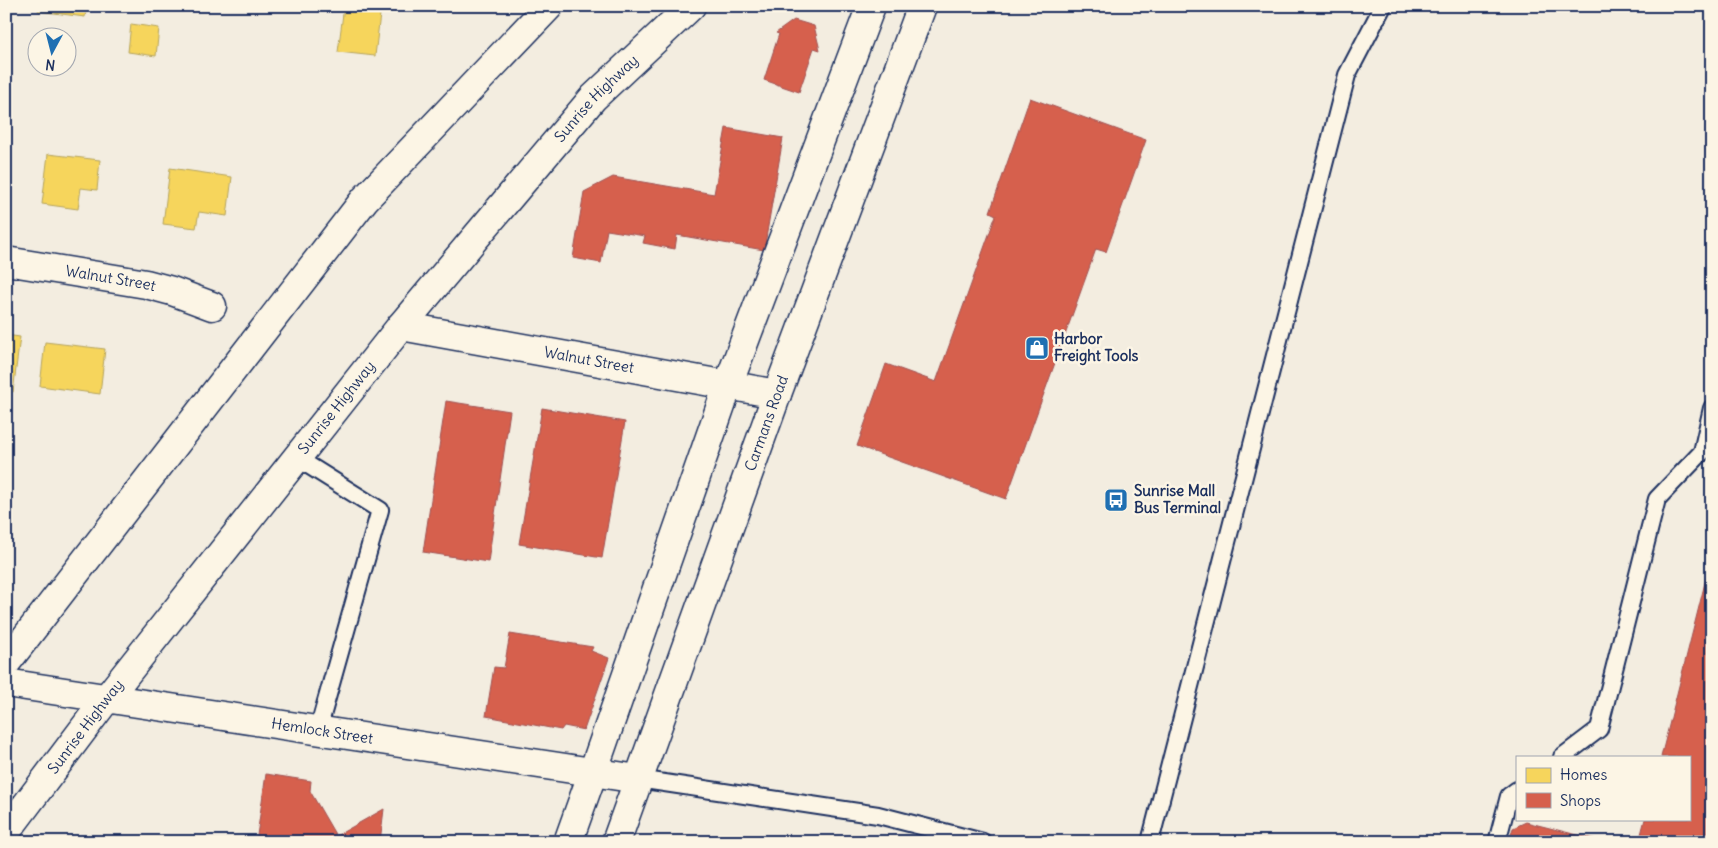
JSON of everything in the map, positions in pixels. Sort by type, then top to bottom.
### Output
[{"type":"main road","points":[[6,663],[365,199],[549,6]]},
{"type":"main road","name":"Sunrise Highway","points":[[6,832],[107,698],[401,326],[592,98],[691,6]]},
{"type":"main road","points":[[568,842],[728,385],[871,6]]},
{"type":"main road","name":"Carmans Road","points":[[616,842],[777,394],[922,6]]},
{"type":"main road","name":"Walnut Street","points":[[6,261],[146,284],[172,290],[212,306]]},
{"type":"main road","name":"Walnut Street","points":[[401,326],[777,394]]},
{"type":"main road","name":"Hemlock Street","points":[[6,683],[638,779]]},
{"type":"lane","points":[[1150,842],[1347,75],[1383,6]]},
{"type":"lane","points":[[1563,756],[1600,729],[1657,499],[1702,452],[1712,408]]},
{"type":"lane","points":[[296,458],[380,510],[318,730]]},
{"type":"lane","points":[[638,779],[878,815],[983,842]]},
{"type":"lane","points":[[1497,842],[1509,796],[1516,791]]},
{"type":"building: Homes","points":[[39,6],[87,6],[85,17],[38,11]]},
{"type":"building: Homes","points":[[344,6],[381,6],[375,56],[338,52]]},
{"type":"building: Homes","points":[[131,24],[159,28],[156,56],[128,52]]},
{"type":"building: Homes","points":[[6,149],[10,149],[6,183]]},
{"type":"building: Homes","points":[[48,154],[100,160],[97,190],[81,188],[78,209],[42,204]]},
{"type":"building: Homes","points":[[170,168],[232,177],[227,216],[199,212],[196,228],[163,224]]},
{"type":"building: Homes","points":[[6,335],[20,337],[13,392],[6,392]]},
{"type":"building: Homes","points":[[45,342],[105,349],[100,394],[40,386]]},
{"type":"building: Shops","points":[[794,20],[814,26],[820,50],[814,48],[799,92],[764,80],[779,34],[776,33]]},
{"type":"building: Shops","points":[[1030,98],[1146,140],[1106,252],[1096,249],[1006,499],[857,446],[886,364],[936,382],[996,215],[990,212]]},
{"type":"building: Shops","points":[[726,128],[783,138],[764,250],[677,235],[675,249],[643,243],[645,236],[607,230],[601,263],[573,258],[584,192],[613,177],[714,194]]},
{"type":"building: Shops","points":[[446,401],[510,411],[488,562],[423,552]]},
{"type":"building: Shops","points":[[542,408],[625,422],[602,558],[519,544]]},
{"type":"building: Shops","points":[[1712,555],[1712,842],[1639,842],[1645,820],[1690,820],[1690,756],[1661,756]]},
{"type":"building: Shops","points":[[510,634],[593,647],[591,651],[609,658],[584,730],[564,726],[561,730],[486,716],[494,667],[504,668]]},
{"type":"building: Shops","points":[[266,774],[311,781],[310,791],[336,836],[384,809],[380,842],[256,842]]},
{"type":"building: Shops","points":[[1526,822],[1605,842],[1509,842],[1513,828]]},
{"type":"place","name":"Harbor Freight Tools","points":[[1037,348]]},
{"type":"place","name":"Sunrise Mall Bus Terminal","points":[[1116,500]]}]
